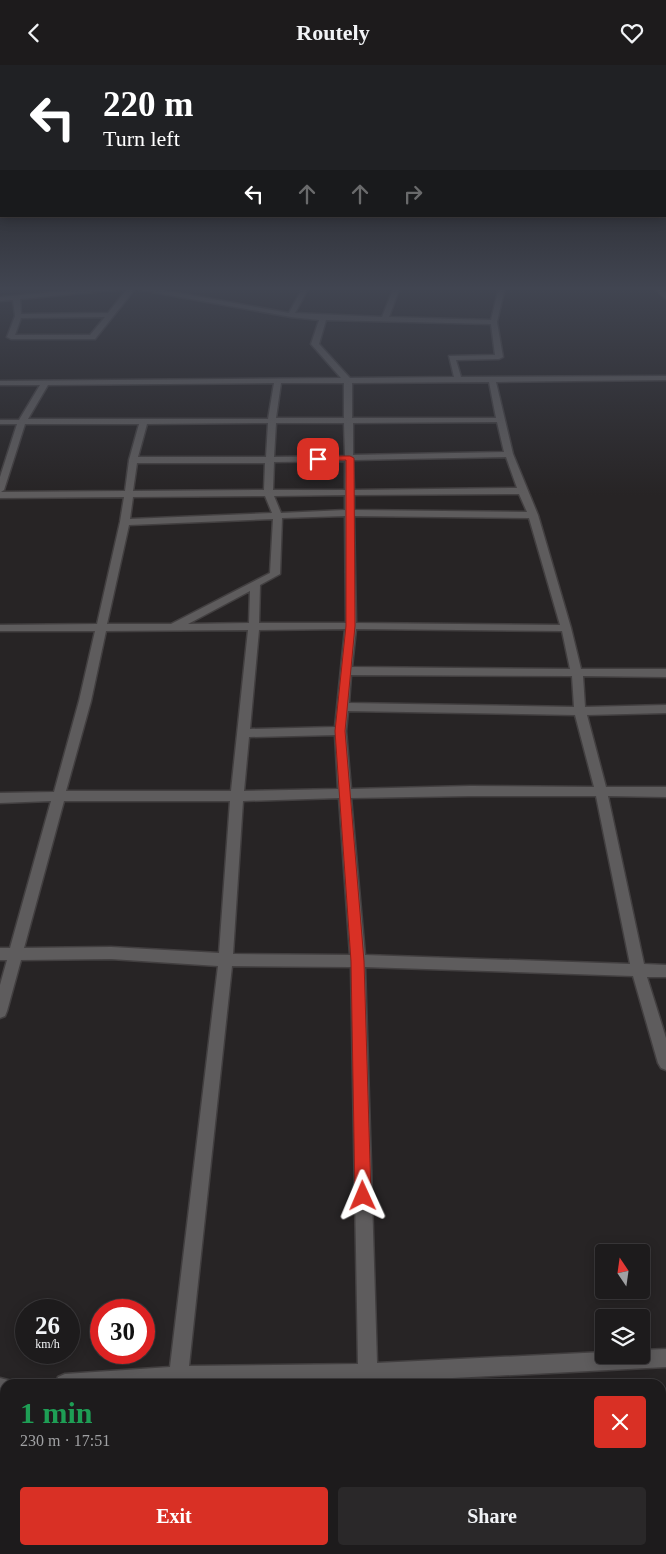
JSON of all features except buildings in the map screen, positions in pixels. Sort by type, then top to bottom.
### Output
[{"type":"street","points":[[326,356],[348,381],[350,626],[348,671],[340,731],[358,961],[367,1378]]},
{"type":"street","points":[[458,379],[452,358],[499,356]]},
{"type":"street","points":[[0,383],[666,378]]},
{"type":"street","points":[[492,379],[509,454],[533,515],[566,628],[577,674],[580,711],[601,792],[638,969],[666,1063]]},
{"type":"street","points":[[172,627],[275,574],[278,516],[268,493],[272,421],[278,381]]},
{"type":"street","points":[[0,490],[22,422],[44,383]]},
{"type":"street","points":[[0,422],[143,423],[500,420]]},
{"type":"street","points":[[0,1011],[7,954],[60,796],[102,629],[125,522],[133,461],[143,423]]},
{"type":"street","points":[[133,461],[509,454]]},
{"type":"street","points":[[0,495],[522,491]]},
{"type":"street","points":[[125,522],[350,513],[533,515]]},
{"type":"street","points":[[178,1379],[226,960],[237,796],[254,626],[254,584]]},
{"type":"street","points":[[0,628],[102,629],[350,626],[566,628]]},
{"type":"street","points":[[348,671],[577,674],[666,673]]},
{"type":"street","points":[[342,707],[580,711],[666,709]]},
{"type":"street","points":[[244,733],[340,731]]},
{"type":"street","points":[[0,798],[237,796],[470,791],[666,792]]},
{"type":"street","points":[[7,954],[111,953],[226,960],[358,961],[666,971]]},
{"type":"street","points":[[272,1379],[367,1378],[666,1358]]},
{"type":"route","points":[[318,459],[350,458],[350,626],[348,671],[340,731],[358,961],[363,1196]]}]
